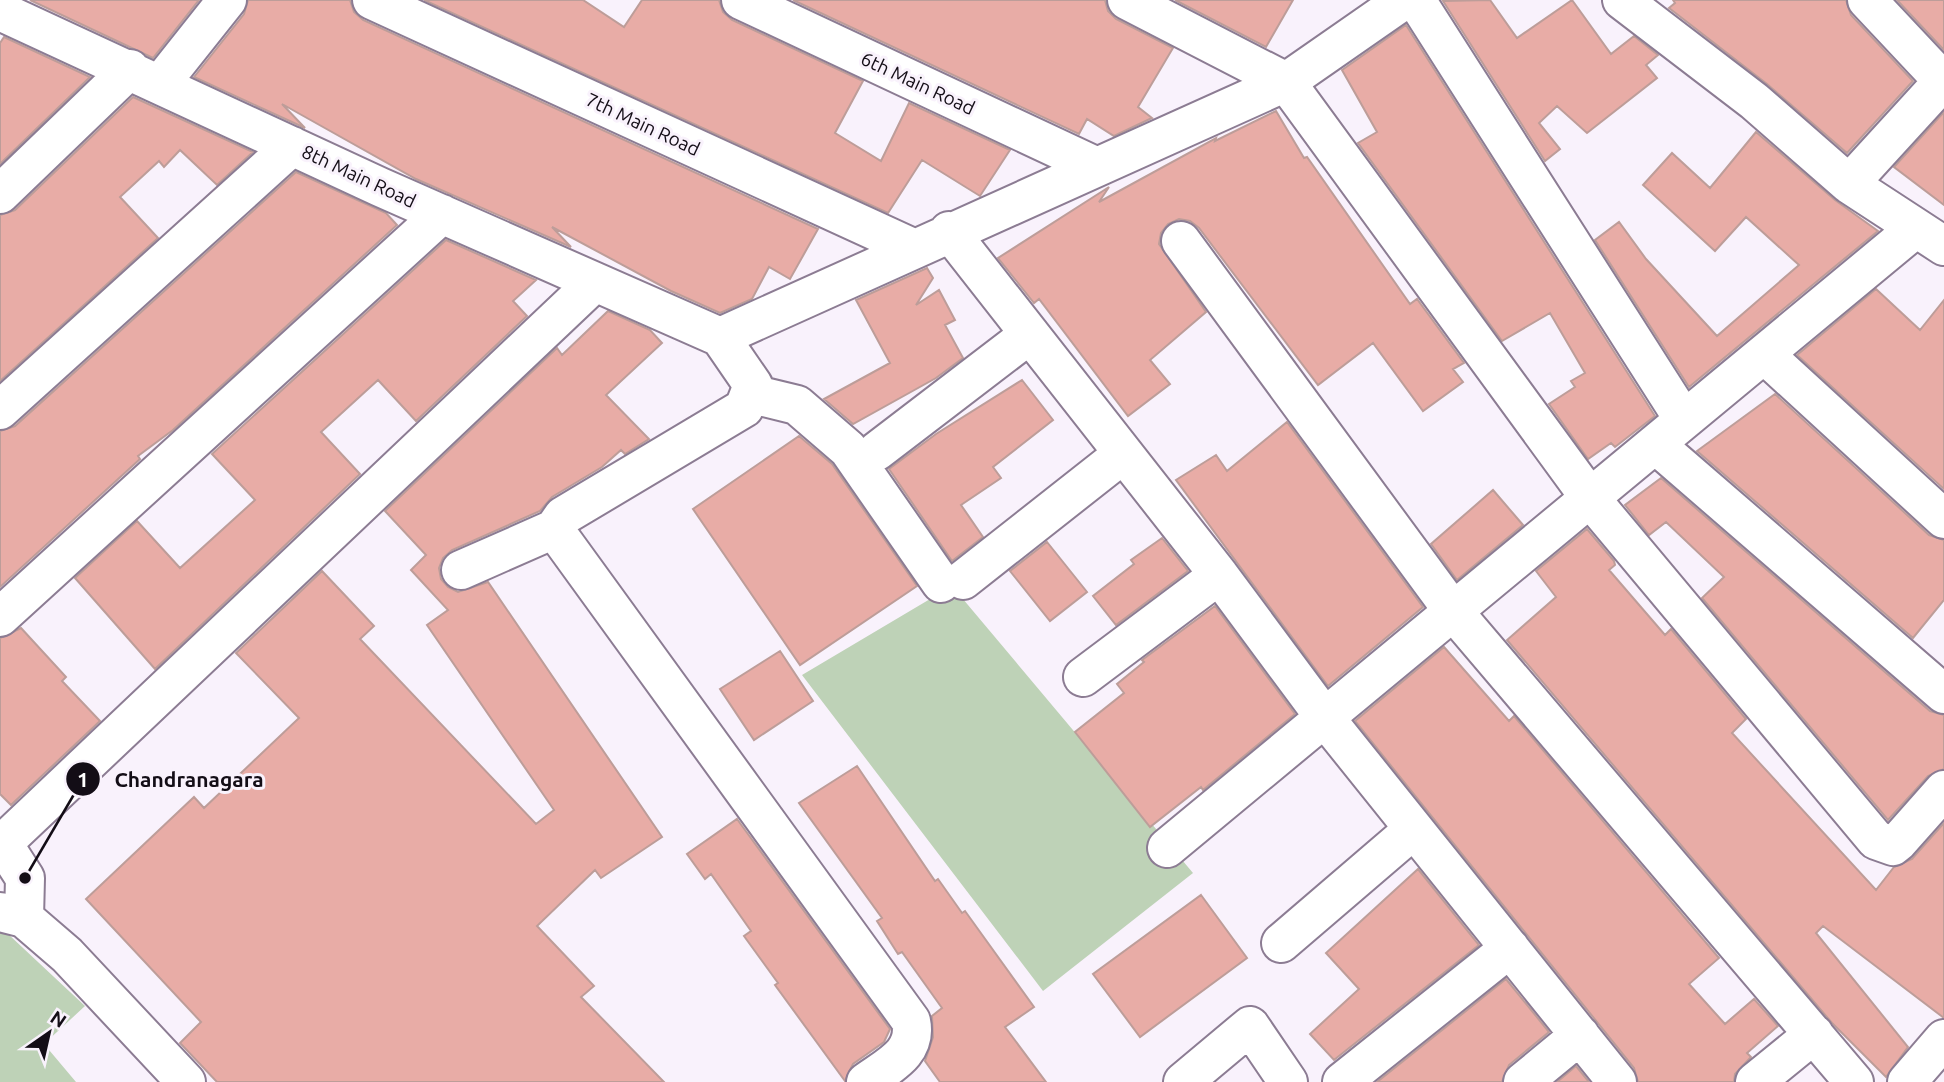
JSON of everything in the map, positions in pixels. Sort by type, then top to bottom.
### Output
[{"type":"street","points":[[0,194],[146,76],[227,0]]},
{"type":"street","name":"7th Main Road","points":[[372,0],[915,248]]},
{"type":"street","name":"6th Main Road","points":[[741,0],[1095,166]]},
{"type":"street","points":[[1127,0],[1286,82],[1590,498],[1877,841],[1887,846],[1898,842],[1944,790]]},
{"type":"street","points":[[461,570],[554,529],[563,516],[744,408],[753,385],[720,337],[949,231],[1286,82],[1404,0]]},
{"type":"street","points":[[1416,0],[1684,420]]},
{"type":"street","points":[[1167,848],[1764,354],[1930,237],[1849,184],[1754,101],[1622,0]]},
{"type":"street","points":[[1849,184],[1944,81],[1867,0]]},
{"type":"street","name":"8th Main Road","points":[[0,11],[442,214],[720,337]]},
{"type":"street","points":[[0,410],[292,146]]},
{"type":"street","points":[[0,617],[442,214]]},
{"type":"street","points":[[949,231],[1219,575],[1325,719],[1617,1082]]},
{"type":"street","points":[[1181,241],[1453,611],[1854,1082]]},
{"type":"street","points":[[186,1082],[67,955],[12,915],[25,878],[1,841],[595,282]]},
{"type":"street","points":[[877,451],[1030,334]]},
{"type":"street","points":[[1764,354],[1944,519]]},
{"type":"street","points":[[751,394],[797,405],[848,449],[952,582],[1123,454]]},
{"type":"street","points":[[1655,444],[1944,694]]},
{"type":"street","points":[[554,529],[911,1021],[914,1034],[908,1051],[866,1082]]},
{"type":"street","points":[[1083,677],[1219,575]]},
{"type":"street","points":[[1281,943],[1414,829]]},
{"type":"street","points":[[1342,1082],[1510,948]]},
{"type":"street","points":[[1183,1082],[1250,1026],[1288,1082]]},
{"type":"street","points":[[1755,1082],[1814,1034]]},
{"type":"street","points":[[1523,1082],[1580,1035]]},
{"type":"street","points":[[1907,1082],[1944,1039]]},
{"type":"green space","points":[[952,586],[1193,873],[1043,991],[802,675]]},
{"type":"green space","points":[[0,931],[7,933],[85,1006],[44,1044],[76,1082],[0,1082]]},
{"type":"building","points":[[30,0],[199,0],[153,58]]},
{"type":"building","points":[[248,0],[350,0],[354,12],[363,20],[818,229],[790,279],[769,267],[752,299],[720,313],[671,291],[552,227],[571,247],[416,179],[282,104],[305,128],[194,77],[244,14]]},
{"type":"building","points":[[424,0],[583,0],[624,27],[642,0],[719,0],[723,12],[732,20],[863,81],[835,133],[881,161],[909,103],[1010,150],[980,196],[922,160],[888,213]]},
{"type":"building","points":[[793,0],[1105,0],[1108,11],[1116,19],[1173,48],[1138,107],[1152,118],[1114,136],[1087,119],[1079,134]]},
{"type":"building","points":[[1175,0],[1293,0],[1266,47]]},
{"type":"building","points":[[1490,0],[1517,38],[1572,0],[1611,54],[1634,36],[1658,55],[1646,65],[1657,78],[1587,133],[1557,106],[1539,123],[1560,149],[1545,161],[1443,1]]},
{"type":"building","points":[[1673,0],[1846,0],[1851,15],[1913,81],[1847,153],[1767,84],[1669,8],[1675,3]]},
{"type":"building","points":[[1897,0],[1944,0],[1944,50]]},
{"type":"building","points":[[1406,25],[1655,416],[1615,447],[1611,443],[1588,459],[1549,404],[1575,387],[1571,381],[1585,373],[1550,313],[1502,341],[1358,143],[1377,132],[1342,70]]},
{"type":"building","points":[[4,37],[90,77],[0,164],[0,43]]},
{"type":"building","points":[[133,97],[253,152],[217,185],[180,150],[164,167],[159,161],[120,197],[158,238],[0,381],[0,215],[15,210]]},
{"type":"building","points":[[1276,111],[1304,158],[1307,157],[1410,304],[1417,299],[1464,363],[1453,369],[1463,382],[1423,411],[1373,343],[1318,385],[1199,228],[1190,221],[1179,219],[1168,224],[1161,233],[1159,244],[1206,312],[1150,360],[1170,384],[1128,416],[1039,299],[1034,303],[998,258],[1109,187],[1099,202],[1216,138],[1215,141]]},
{"type":"building","points":[[1944,112],[1944,205],[1894,167]]},
{"type":"building","points":[[1756,132],[1835,200],[1878,231],[1689,387],[1595,240],[1619,222],[1646,259],[1717,336],[1799,265],[1746,217],[1715,251],[1643,185],[1672,153],[1710,188]]},
{"type":"building","points":[[296,172],[386,213],[397,225],[173,430],[138,456],[140,459],[0,587],[0,431],[15,426]]},
{"type":"building","points":[[446,240],[536,280],[513,301],[527,316],[416,421],[378,380],[321,432],[360,474],[155,669],[75,578],[137,521],[180,568],[255,500],[212,454]]},
{"type":"building","points":[[927,268],[933,278],[916,305],[939,290],[955,320],[945,325],[963,358],[936,378],[853,424],[824,399],[890,363],[856,300]]},
{"type":"building","points":[[1876,289],[1920,330],[1944,300],[1944,489],[1797,355]]},
{"type":"building","points":[[608,311],[650,330],[662,343],[606,395],[649,439],[625,454],[621,450],[602,467],[552,497],[540,511],[452,550],[443,558],[439,568],[441,579],[448,587],[458,592],[488,582],[662,837],[601,878],[595,870],[537,926],[594,986],[581,997],[664,1082],[217,1082],[180,1043],[201,1022],[86,899],[194,797],[204,808],[299,718],[236,653],[322,571],[374,626],[360,639],[536,824],[554,810],[427,625],[448,610],[411,570],[426,555],[385,511],[557,348],[562,355]]},
{"type":"building","points":[[1022,380],[1053,420],[993,467],[1001,478],[961,505],[983,537],[952,561],[889,469],[936,434]]},
{"type":"building","points":[[1775,394],[1929,535],[1944,540],[1944,600],[1913,638],[1697,451]]},
{"type":"building","points":[[1287,422],[1423,607],[1328,686],[1176,480],[1216,455],[1227,471]]},
{"type":"building","points":[[799,436],[832,464],[917,586],[800,665],[693,509]]},
{"type":"building","points":[[1661,478],[1930,711],[1944,715],[1944,769],[1928,776],[1888,820],[1702,598],[1724,577],[1666,522],[1649,535],[1625,505]]},
{"type":"building","points":[[1493,490],[1523,525],[1457,580],[1431,544]]},
{"type":"building","points":[[1587,529],[1614,561],[1615,565],[1609,570],[1665,635],[1671,629],[1746,719],[1732,733],[1876,890],[1894,867],[1912,859],[1944,823],[1944,1018],[1823,926],[1816,933],[1908,1047],[1886,1077],[1832,1023],[1507,640],[1556,597],[1536,571]]},
{"type":"building","points":[[1162,538],[1188,571],[1116,625],[1093,596],[1134,564],[1131,560]]},
{"type":"building","points":[[1047,542],[1087,592],[1050,621],[1010,571]]},
{"type":"building","points":[[1215,606],[1295,714],[1203,790],[1201,787],[1150,827],[1075,732],[1124,693],[1117,684],[1144,662],[1142,660]]},
{"type":"building","points":[[21,628],[66,677],[62,681],[100,721],[11,805],[0,794],[0,638]]},
{"type":"building","points":[[1444,647],[1509,721],[1514,716],[1719,958],[1689,984],[1725,1024],[1754,999],[1778,1026],[1747,1053],[1751,1057],[1735,1074],[1734,1082],[1638,1082],[1634,1068],[1355,721]]},
{"type":"building","points":[[780,651],[813,701],[754,740],[720,689]]},
{"type":"building","points":[[857,766],[935,881],[938,879],[962,913],[965,911],[1034,1007],[1005,1027],[1046,1082],[940,1082],[925,1061],[933,1037],[932,1016],[942,1008],[902,952],[898,954],[877,921],[882,918],[799,803]]},
{"type":"building","points":[[737,819],[890,1029],[884,1042],[853,1064],[845,1081],[775,985],[778,983],[744,936],[751,931],[711,874],[705,879],[687,854]]},
{"type":"building","points":[[1418,869],[1479,945],[1334,1060],[1310,1034],[1359,989],[1326,953]]},
{"type":"building","points":[[1201,895],[1247,958],[1140,1037],[1093,974]]},
{"type":"building","points":[[1506,979],[1549,1032],[1509,1065],[1502,1082],[1377,1082]]},
{"type":"building","points":[[1576,1066],[1589,1082],[1557,1082]]},
{"type":"place","name":"Chandranagara","points":[[25,878]]}]
